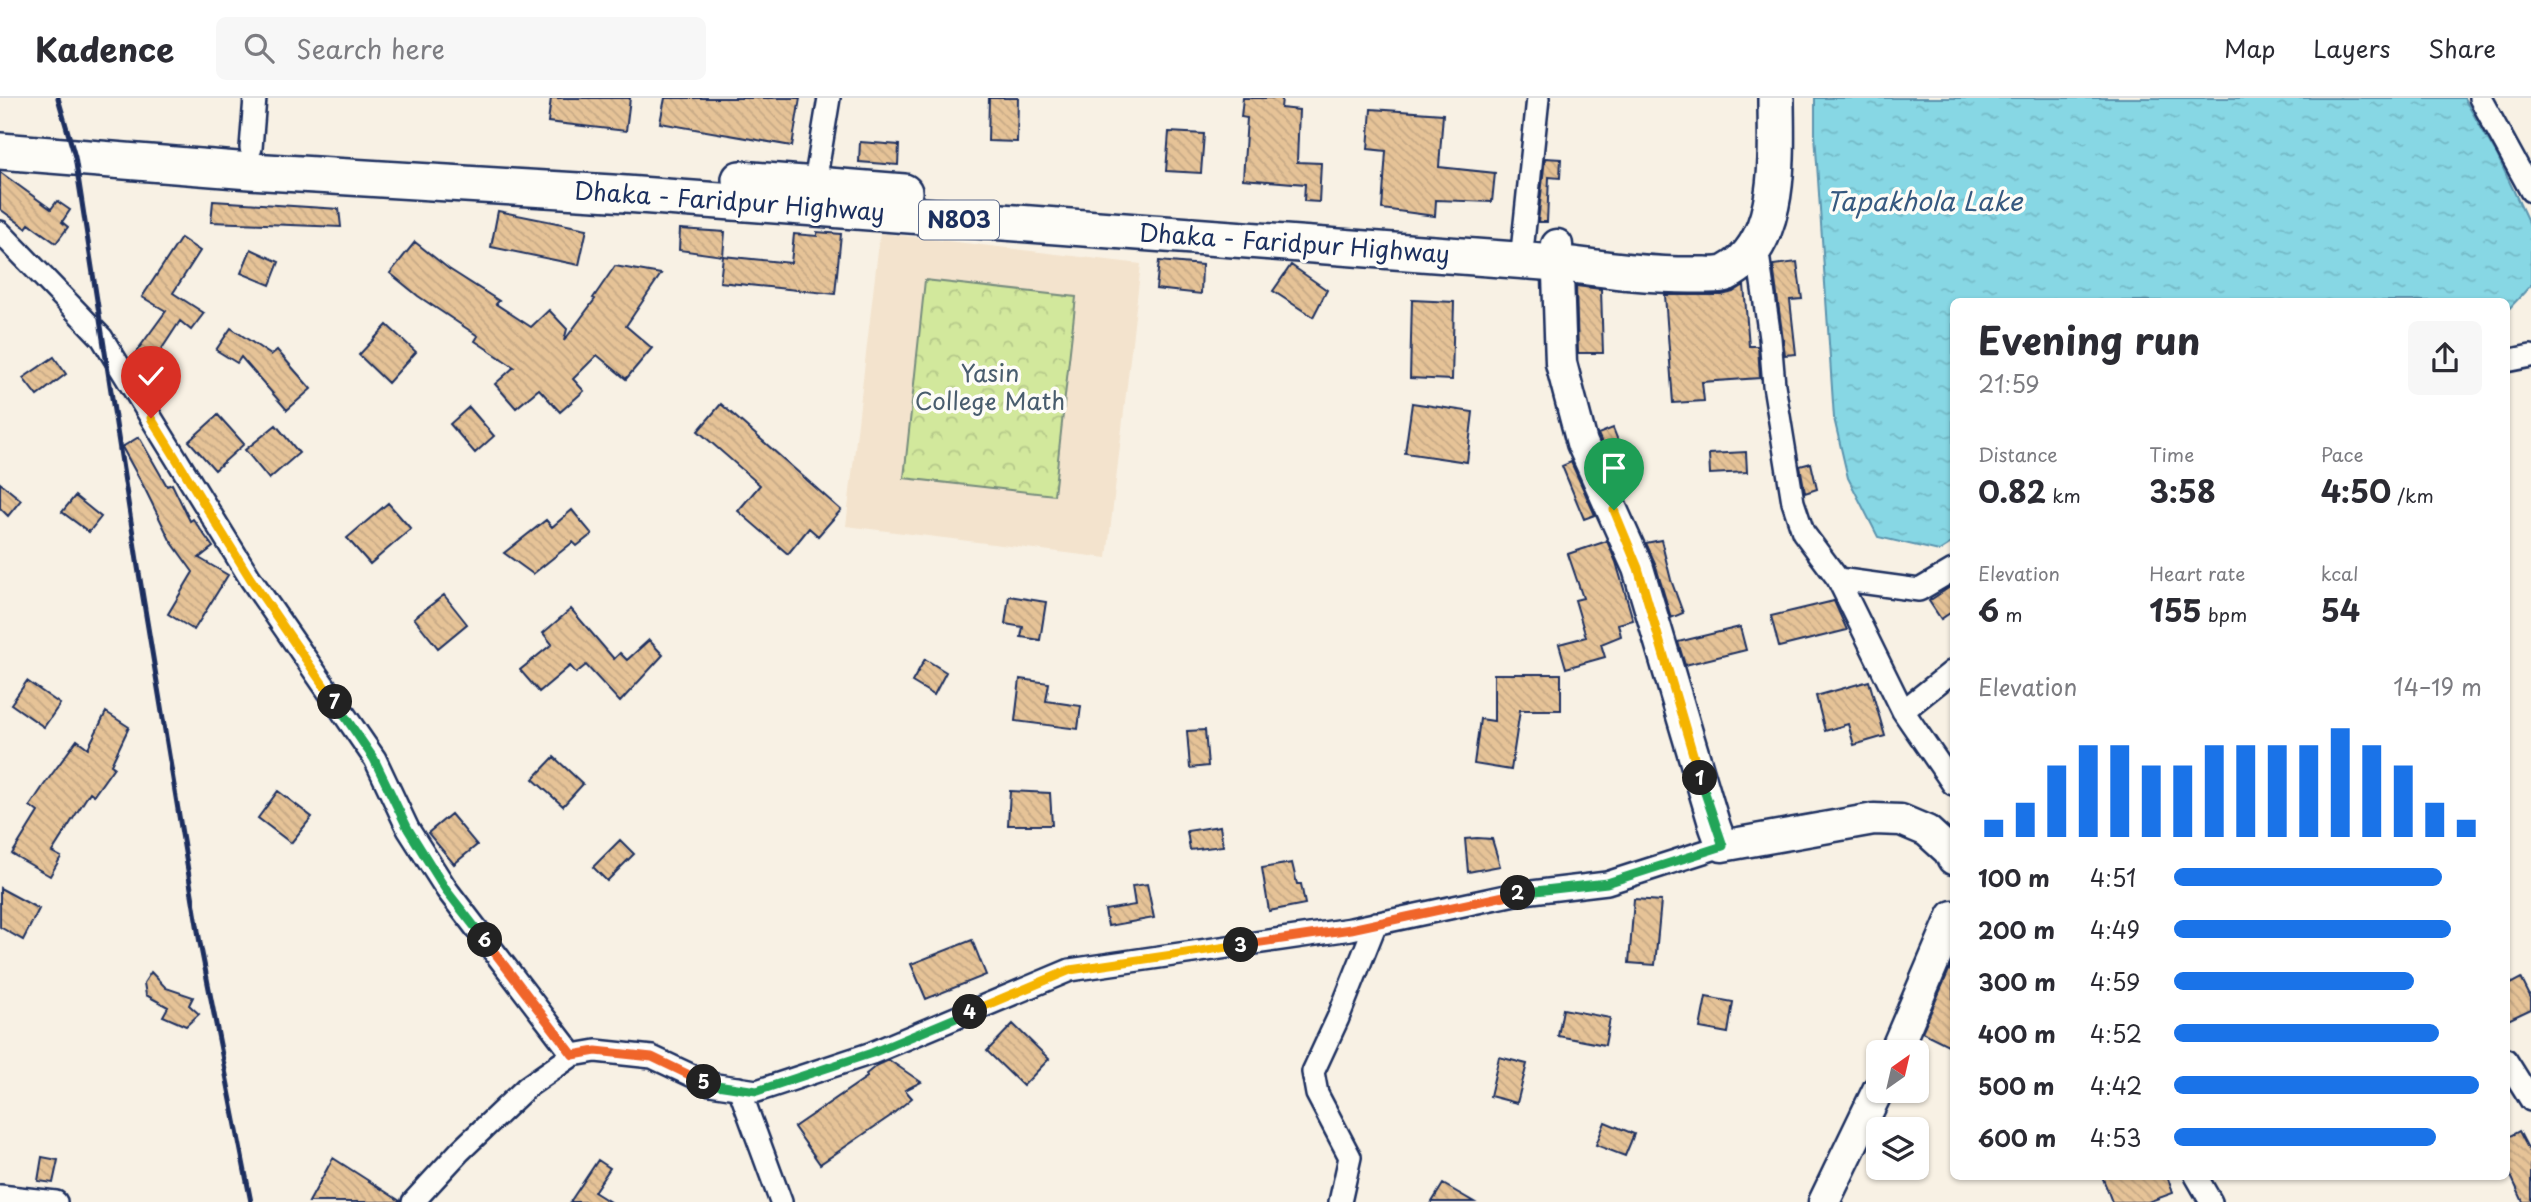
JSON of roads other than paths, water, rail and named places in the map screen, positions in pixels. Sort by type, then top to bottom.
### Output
[{"type":"highway","name":"Dhaka - Faridpur Highway","points":[[0,151],[250,170],[611,183],[816,196],[1256,233],[1545,250],[1660,260],[1719,255],[1740,236],[1755,198],[1760,151],[1760,98]]},
{"type":"highway","points":[[1757,247],[1765,232],[1771,200],[1776,152],[1776,98]]},
{"type":"highway","name":"Dhaka - Faridpur Highway","points":[[0,130],[251,148],[611,183]]},
{"type":"highway","name":"Dhaka - Faridpur Highway","points":[[1545,250],[1660,276],[1724,274],[1745,260],[1757,247]]},
{"type":"main road","points":[[1545,250],[1561,363],[1582,443],[1638,568],[1723,846],[1874,819],[1901,820],[1927,831],[1950,853]]},
{"type":"main road","points":[[1900,1040],[1950,923]]},
{"type":"main road","points":[[1824,1202],[1872,1103]]},
{"type":"street","points":[[251,148],[255,98]]},
{"type":"street","points":[[816,196],[829,98]]},
{"type":"street","points":[[1538,98],[1545,250]]},
{"type":"street","points":[[2480,98],[2531,191]]},
{"type":"street","points":[[0,232],[102,338],[250,578],[374,759],[408,829],[446,890],[573,1055]]},
{"type":"street","points":[[1757,247],[1774,385],[1793,502],[1802,532],[1838,579],[1903,711],[1950,780]]},
{"type":"street","points":[[2510,360],[2531,356]]},
{"type":"street","points":[[1838,579],[1919,590],[1950,572]]},
{"type":"street","points":[[1903,711],[1950,673]]},
{"type":"street","points":[[413,1202],[460,1151],[527,1087],[573,1055],[596,1051],[652,1057],[710,1084],[757,1091],[872,1053],[1070,970],[1376,923],[1516,894],[1607,883],[1723,846]]},
{"type":"street","points":[[1340,1202],[1350,1157],[1317,1094],[1313,1072],[1376,923]]},
{"type":"street","points":[[2510,1066],[2531,1100]]},
{"type":"street","points":[[739,1088],[781,1202]]},
{"type":"street","points":[[2198,1180],[2211,1202]]},
{"type":"street","points":[[0,1196],[56,1202]]},
{"type":"water","name":"Tapakhola Lake","points":[[1815,98],[2464,98],[2497,155],[2531,228],[2531,285],[2510,308],[2510,298],[1950,298],[1950,544],[1939,551],[1878,537],[1848,478],[1834,418],[1815,134]]},
{"type":"railway","points":[[58,98],[75,157],[138,567],[200,943],[251,1202]]},
{"type":"park label","name":"Yasin College Math","points":[[990,388]]}]
